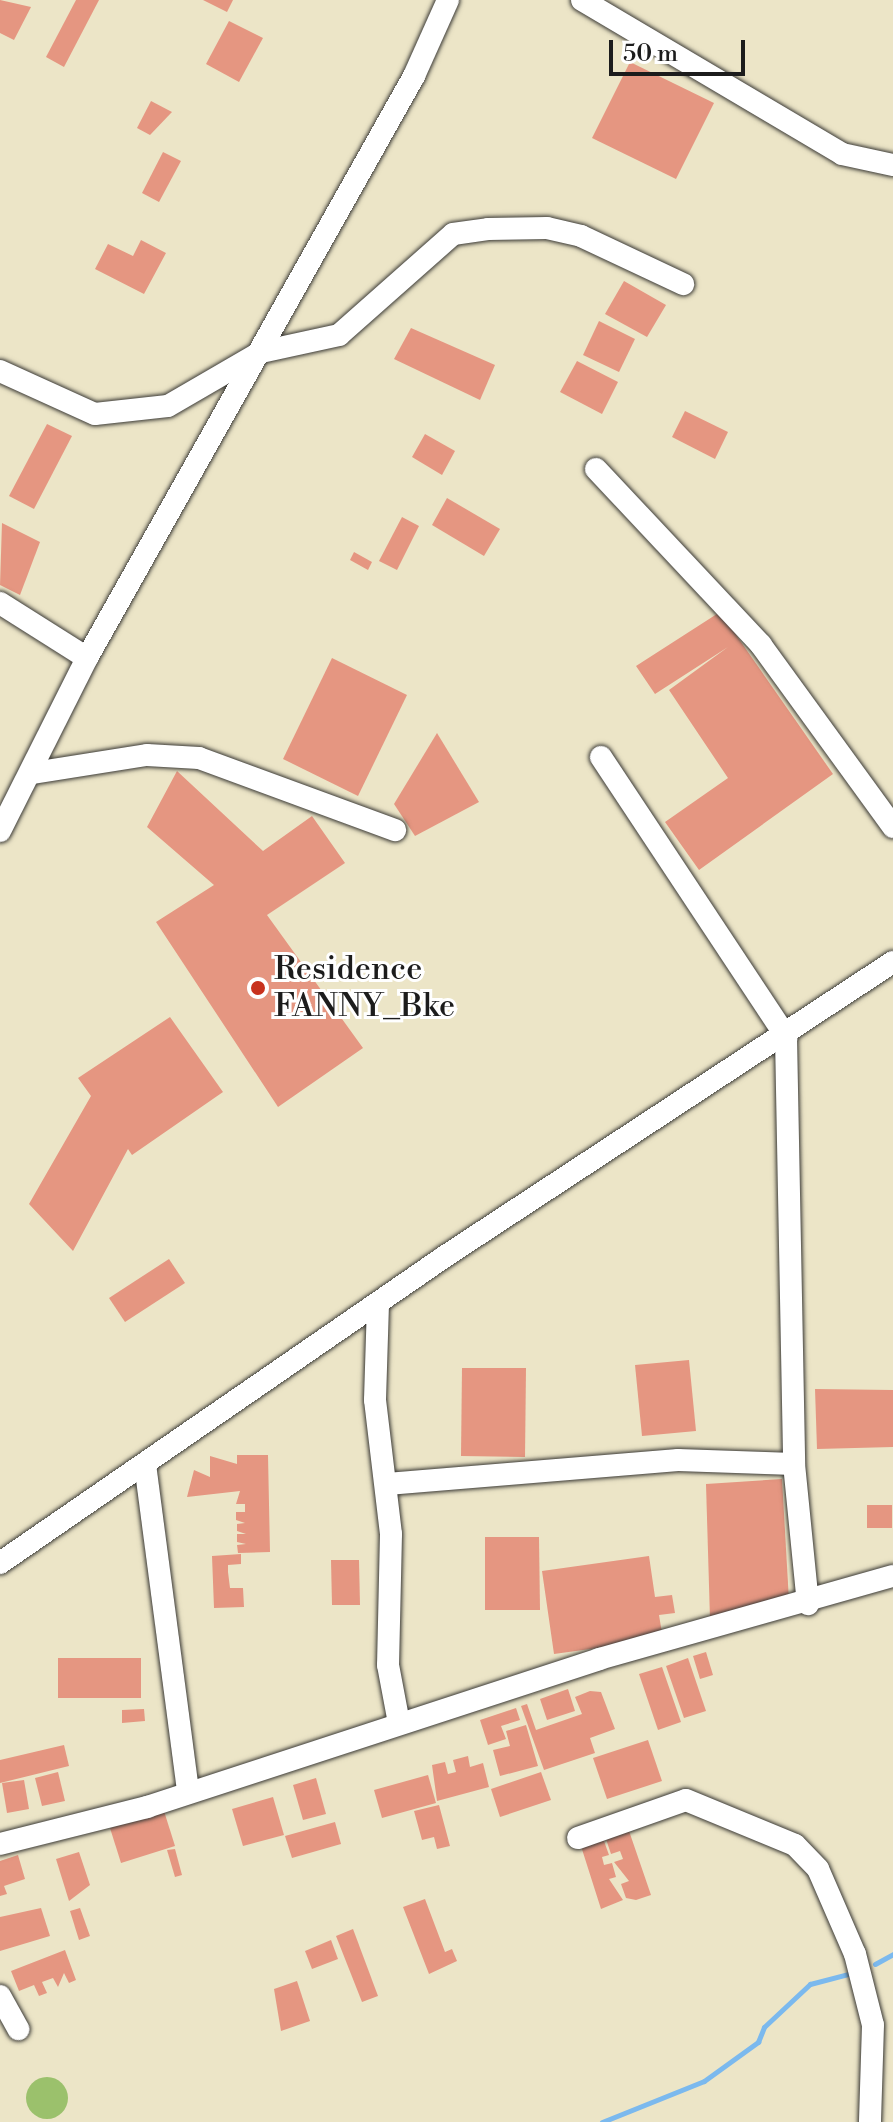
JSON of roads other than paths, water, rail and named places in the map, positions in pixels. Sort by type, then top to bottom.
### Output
[{"type":"street","points":[[0,831],[33,773],[87,658],[261,352],[448,0]]},
{"type":"street","points":[[582,0],[842,154],[893,165]]},
{"type":"street","points":[[0,371],[95,414],[114,416],[168,406],[261,352],[339,335],[453,234],[547,228],[633,257],[683,284]]},
{"type":"street","points":[[596,469],[761,645],[893,827]]},
{"type":"street","points":[[0,603],[87,658]]},
{"type":"street","points":[[33,773],[147,755],[199,758],[395,830]]},
{"type":"street","points":[[601,757],[786,1037],[794,1464],[808,1604]]},
{"type":"street","points":[[0,1563],[378,1304],[786,1037],[893,962]]},
{"type":"street","points":[[378,1304],[375,1400],[387,1484],[387,1650],[399,1723]]},
{"type":"street","points":[[387,1484],[678,1460],[794,1464]]},
{"type":"street","points":[[145,1464],[188,1791]]},
{"type":"street","points":[[0,1844],[188,1791],[599,1659],[808,1604],[893,1576]]},
{"type":"street","points":[[578,1838],[686,1800],[795,1845],[818,1869],[855,1954],[873,2025],[870,2122]]},
{"type":"street","points":[[0,1996],[18,2029]]},
{"type":"waterway","points":[[875,1964],[893,1954]]},
{"type":"waterway","points":[[602,2122],[704,2081],[758,2042],[764,2027],[810,1984],[852,1973]]},
{"type":"place","name":"Residence FANNY_Bke","points":[[258,988]]}]
